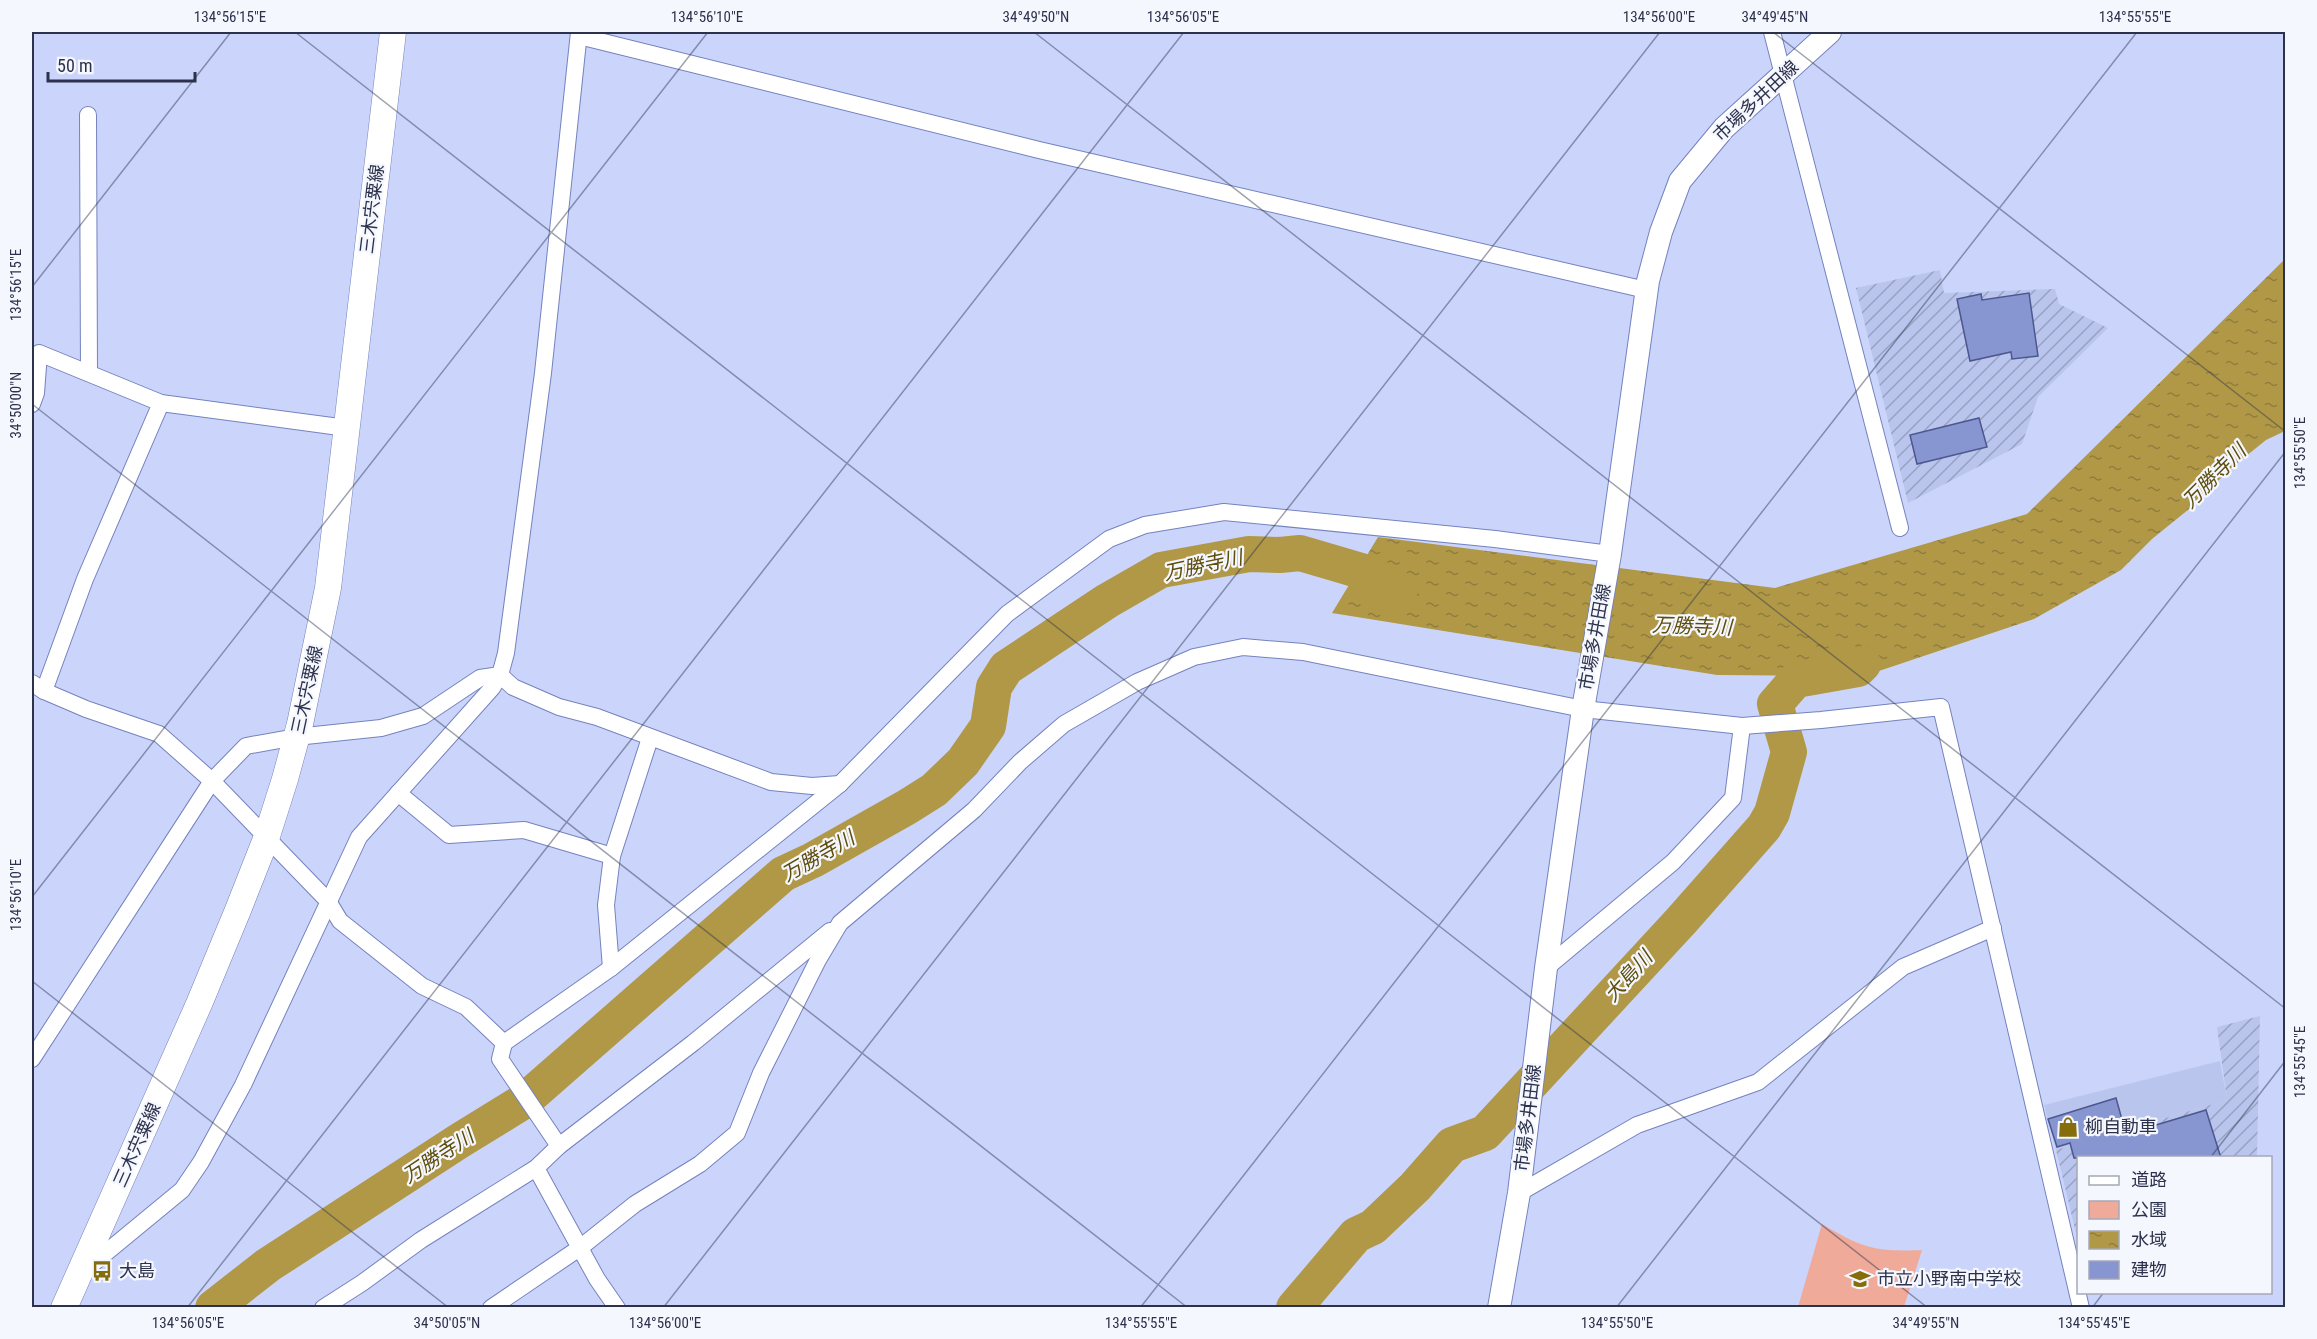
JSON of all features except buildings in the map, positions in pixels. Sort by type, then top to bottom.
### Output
[{"type":"main road","name":"三木宍粟線","points":[[64,1308],[199,1004],[266,839],[296,737],[328,588],[393,32]]},
{"type":"main road","name":"市場多井田線","points":[[1499,1308],[1519,1193],[1546,968],[1584,702],[1608,563],[1646,290],[1661,232],[1680,181],[1724,128],[1830,32]]},
{"type":"street","points":[[1772,32],[1900,528]]},
{"type":"street","points":[[81,1273],[182,1190],[201,1162],[243,1085],[359,837],[492,688],[500,675],[506,653],[543,373],[579,34],[1039,150],[1646,290]]},
{"type":"street","points":[[88,116],[89,373]]},
{"type":"street","points":[[32,404],[36,393],[39,353],[161,403],[347,428]]},
{"type":"street","points":[[161,403],[38,687],[86,709],[159,734],[212,782],[328,901],[340,921],[422,986],[466,1007],[502,1051],[559,1146]]},
{"type":"street","points":[[502,1051],[611,968],[840,784],[1007,614],[1109,538],[1145,525],[1224,512],[1495,539],[1608,563]]},
{"type":"street","points":[[323,1308],[421,1240],[536,1168],[559,1146],[693,1043],[840,923],[974,810],[1020,762],[1064,724],[1137,682],[1194,657],[1243,647],[1303,652],[1584,702],[1742,726],[1941,707],[2077,1291]]},
{"type":"street","points":[[32,1059],[212,782],[246,746],[296,737],[381,728],[423,716],[480,678],[500,675]]},
{"type":"street","points":[[500,675],[513,687],[559,707],[597,717],[771,782],[812,786],[840,784]]},
{"type":"street","points":[[1546,968],[1673,862],[1733,798],[1742,726]]},
{"type":"street","points":[[611,968],[606,904],[612,856],[650,738]]},
{"type":"street","points":[[398,793],[450,835],[524,830],[612,856]]},
{"type":"street","points":[[491,1308],[581,1247],[635,1204],[700,1164],[737,1133],[761,1073],[818,960],[840,923]]},
{"type":"street","points":[[1519,1193],[1637,1125],[1758,1082],[1903,966],[1993,928]]},
{"type":"street","points":[[536,1168],[597,1279],[617,1308]]},
{"type":"shaded area","points":[[1940,270],[1944,293],[2055,289],[2059,304],[2108,328],[2038,397],[2022,444],[1908,503],[1856,288]]},
{"type":"shaded area","points":[[2260,1016],[2257,1156],[2077,1156],[2077,1238],[2056,1150],[2227,1100],[2217,1027]]},
{"type":"shaded area","points":[[2220,1061],[2227,1100],[2056,1150],[2044,1105]]},
{"type":"green space","name":"市立小野南中学校","points":[[1822,1224],[1869,1247],[1922,1250],[1904,1307],[1798,1307]]},
{"type":"water","points":[[2285,259],[2285,431],[2266,440],[2230,469],[2194,505],[2152,539],[2121,570],[2034,619],[1864,676],[1717,675],[1332,613],[1378,537],[1775,588],[2027,514]]},
{"type":"waterway","name":"万勝寺川","points":[[213,1308],[268,1265],[524,1101],[783,874],[813,860],[934,790],[963,762],[988,726],[994,687],[1006,668],[1107,601],[1161,570],[1249,554],[1300,553],[1368,573],[1399,594]]},
{"type":"waterway","name":"大島川","points":[[1294,1308],[1356,1235],[1373,1227],[1415,1187],[1452,1145],[1485,1133],[1681,921],[1764,827],[1772,813],[1789,752],[1775,704],[1796,680],[1858,669],[1863,664]]},
{"type":"place","name":"柳自動車","points":[[2068,1127]]},
{"type":"place","name":"大島","points":[[102,1271]]},
{"type":"place","name":"市立小野南中学校","points":[[1860,1279]]}]
